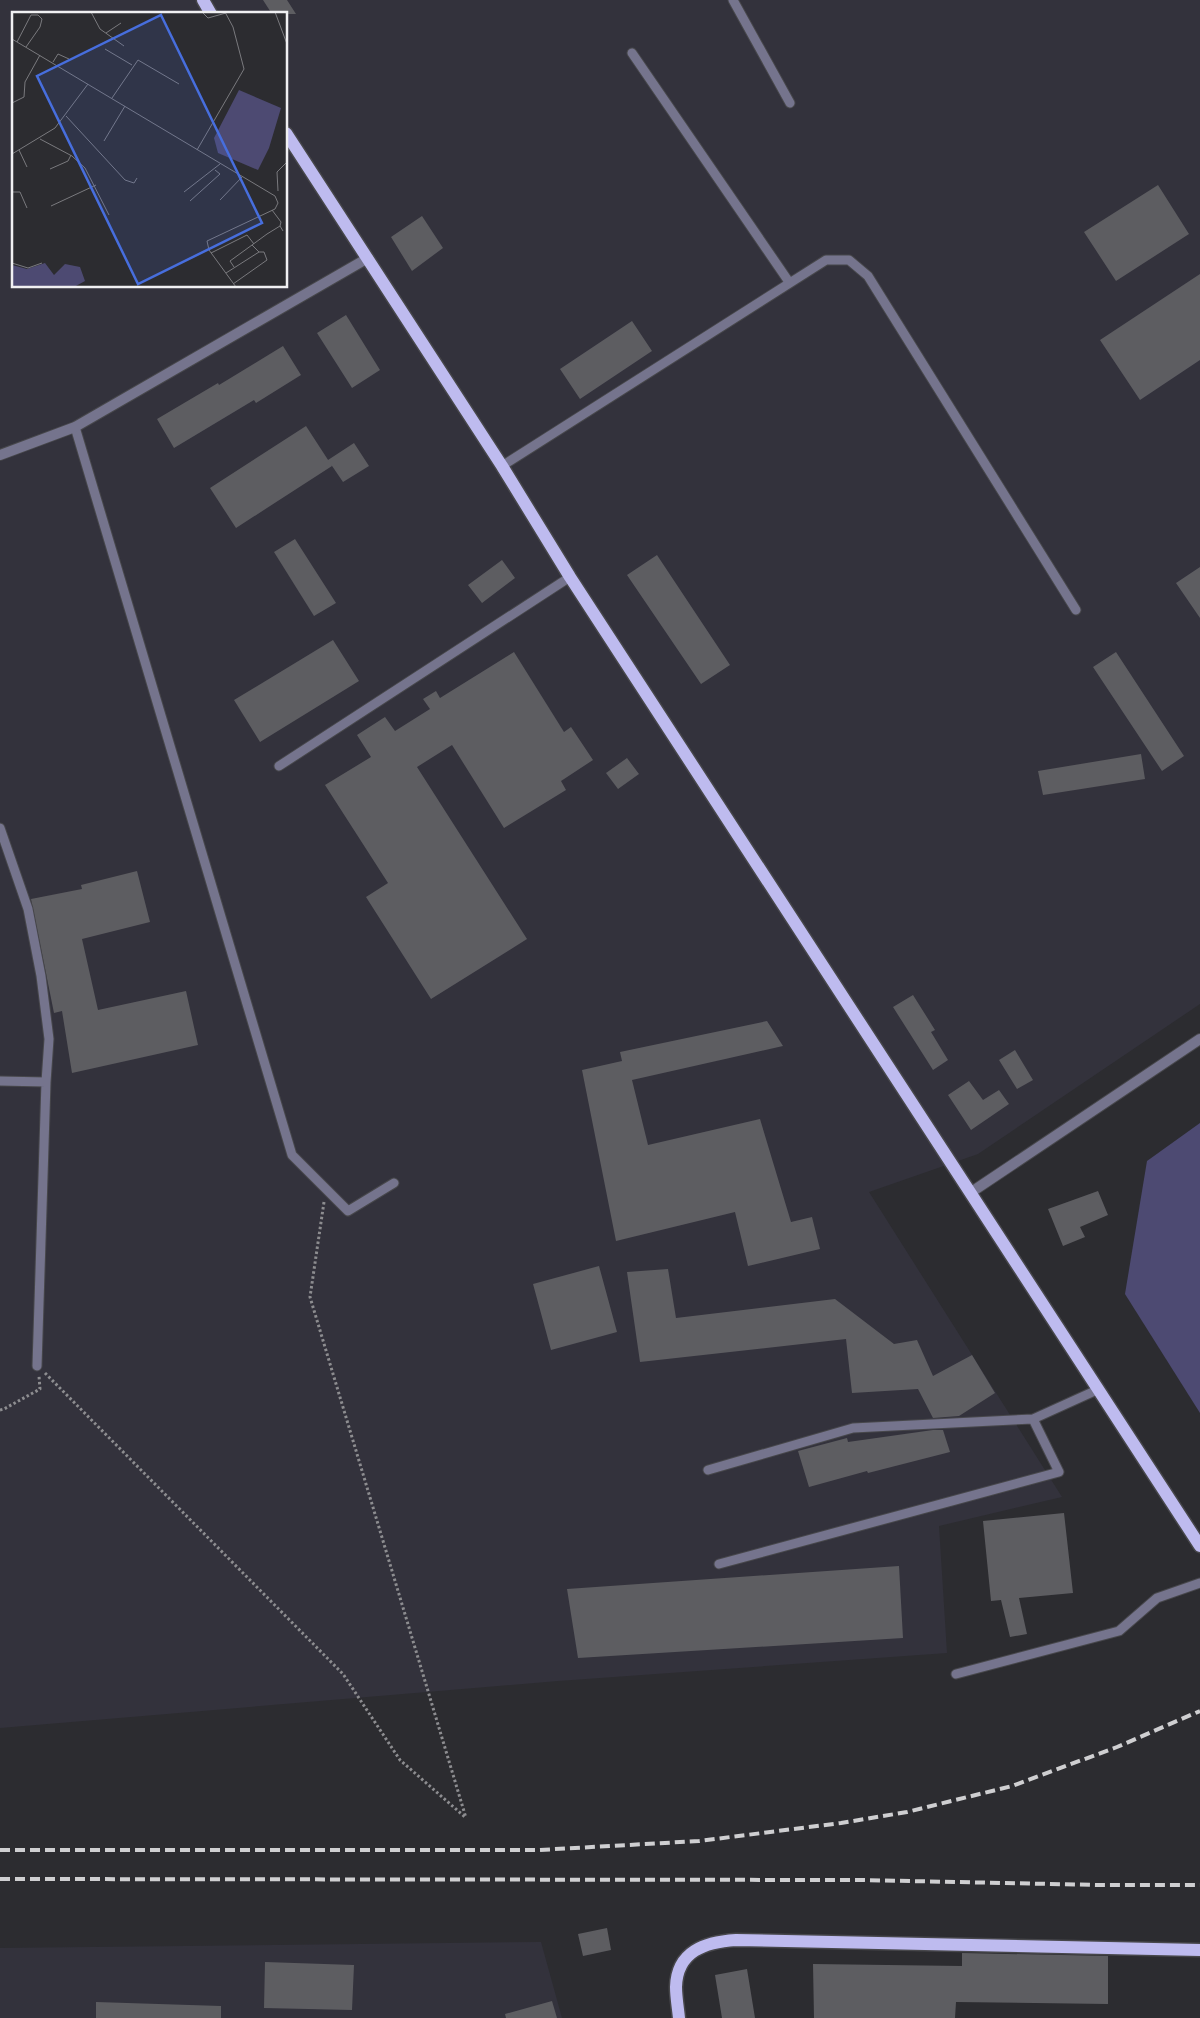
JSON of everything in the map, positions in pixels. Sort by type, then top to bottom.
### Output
[{"type":"main road","points":[[202,0],[210,12]]},
{"type":"main road","points":[[288,135],[502,466],[570,578],[1200,1546]]},
{"type":"main road","points":[[679,2018],[676,1986],[679,1970],[687,1958],[699,1947],[714,1941],[746,1940],[1200,1950]]},
{"type":"street","points":[[0,455],[75,427],[368,258]]},
{"type":"street","points":[[970,1193],[1199,1041]]},
{"type":"lane","points":[[733,0],[790,103]]},
{"type":"lane","points":[[632,53],[789,282]]},
{"type":"lane","points":[[502,466],[826,260],[849,260],[868,276],[1076,610]]},
{"type":"lane","points":[[75,427],[292,1154],[348,1211],[394,1184]]},
{"type":"lane","points":[[279,766],[570,578]]},
{"type":"lane","points":[[1,832],[28,909],[41,976],[48,1039],[37,1366]]},
{"type":"lane","points":[[0,1081],[46,1082]]},
{"type":"lane","points":[[708,1470],[853,1428],[1033,1419],[1097,1390]]},
{"type":"lane","points":[[719,1564],[1060,1472],[1033,1419]]},
{"type":"lane","points":[[956,1674],[1119,1630],[1157,1598],[1200,1583]]},
{"type":"path","points":[[37,1366],[343,1674],[400,1760],[466,1818],[310,1297],[326,1189]]},
{"type":"path","points":[[0,1410],[40,1389],[37,1366]]},
{"type":"shaded area","points":[[0,0],[1200,0],[1200,1004],[978,1154],[869,1192],[1062,1497],[939,1526],[947,1653],[558,1681],[0,1728]]},
{"type":"shaded area","points":[[1200,1123],[1200,1413],[1125,1294],[1147,1161]]},
{"type":"shaded area","points":[[541,1942],[562,2018],[0,2018],[0,1948]]},
{"type":"building","points":[[263,0],[287,0],[296,14],[288,14],[288,12],[271,12]]},
{"type":"building","points":[[1158,185],[1189,234],[1116,281],[1084,232]]},
{"type":"building","points":[[422,216],[443,248],[412,271],[391,237]]},
{"type":"building","points":[[1200,274],[1200,360],[1140,400],[1100,340]]},
{"type":"building","points":[[346,315],[380,370],[352,388],[317,333]]},
{"type":"building","points":[[632,321],[652,351],[580,399],[560,369]]},
{"type":"building","points":[[283,346],[301,375],[256,403],[254,400],[174,448],[157,419],[218,383],[219,385]]},
{"type":"building","points":[[306,426],[332,466],[236,528],[210,488]]},
{"type":"building","points":[[354,443],[369,466],[343,482],[328,460]]},
{"type":"building","points":[[295,539],[336,603],[314,616],[274,552]]},
{"type":"building","points":[[657,555],[730,665],[701,684],[627,575]]},
{"type":"building","points":[[502,560],[515,578],[482,603],[468,585]]},
{"type":"building","points":[[1200,567],[1200,618],[1176,583]]},
{"type":"building","points":[[333,640],[359,681],[260,742],[234,700]]},
{"type":"building","points":[[514,652],[564,732],[571,727],[593,760],[561,781],[566,790],[504,828],[452,745],[417,767],[527,939],[431,999],[366,897],[388,883],[325,785],[371,757],[357,735],[385,717],[395,731],[430,709],[423,699],[436,691],[440,698]]},
{"type":"building","points":[[1116,652],[1184,756],[1162,771],[1093,667]]},
{"type":"building","points":[[1141,754],[1145,779],[1043,795],[1038,771]]},
{"type":"building","points":[[627,758],[639,774],[618,789],[606,773]]},
{"type":"building","points":[[137,871],[150,922],[82,939],[98,1010],[186,991],[198,1045],[72,1073],[62,1011],[54,1013],[31,899],[82,889],[81,885]]},
{"type":"building","points":[[913,995],[935,1030],[931,1032],[948,1060],[933,1070],[893,1007]]},
{"type":"building","points":[[767,1021],[783,1046],[632,1080],[648,1145],[760,1119],[791,1222],[812,1217],[820,1249],[748,1266],[735,1212],[616,1241],[582,1070],[622,1061],[620,1052]]},
{"type":"building","points":[[1015,1050],[1033,1080],[1017,1089],[999,1060]]},
{"type":"building","points":[[969,1081],[983,1100],[999,1090],[1009,1104],[971,1130],[948,1095]]},
{"type":"building","points":[[1098,1191],[1108,1215],[1080,1227],[1085,1237],[1063,1246],[1048,1209]]},
{"type":"building","points":[[599,1266],[617,1332],[551,1350],[533,1284]]},
{"type":"building","points":[[668,1269],[676,1318],[835,1299],[894,1344],[917,1340],[933,1376],[972,1355],[995,1393],[959,1416],[933,1418],[918,1389],[852,1393],[846,1339],[640,1362],[627,1272]]},
{"type":"building","points":[[943,1430],[950,1452],[868,1473],[867,1471],[809,1487],[798,1451],[847,1438],[848,1442]]},
{"type":"building","points":[[1064,1513],[1073,1593],[1019,1598],[1027,1634],[1010,1637],[1001,1600],[991,1601],[983,1521]]},
{"type":"building","points":[[899,1566],[903,1638],[578,1658],[567,1589]]},
{"type":"building","points":[[607,1928],[611,1950],[583,1956],[578,1934]]},
{"type":"building","points":[[962,1953],[1108,1956],[1108,2004],[956,2002],[955,2018],[814,2018],[813,1964],[962,1966]]},
{"type":"building","points":[[265,1962],[354,1965],[352,2010],[264,2008]]},
{"type":"building","points":[[747,1969],[755,2018],[722,2018],[715,1975]]},
{"type":"building","points":[[552,2001],[557,2018],[506,2018],[505,2014]]},
{"type":"building","points":[[96,2002],[221,2006],[221,2018],[96,2018]]},
{"type":"railway","points":[[0,1850],[539,1850],[699,1841],[841,1823],[907,1812],[1012,1786],[1117,1747],[1200,1711]]},
{"type":"railway","points":[[0,1879],[861,1880],[1200,1885]]}]
